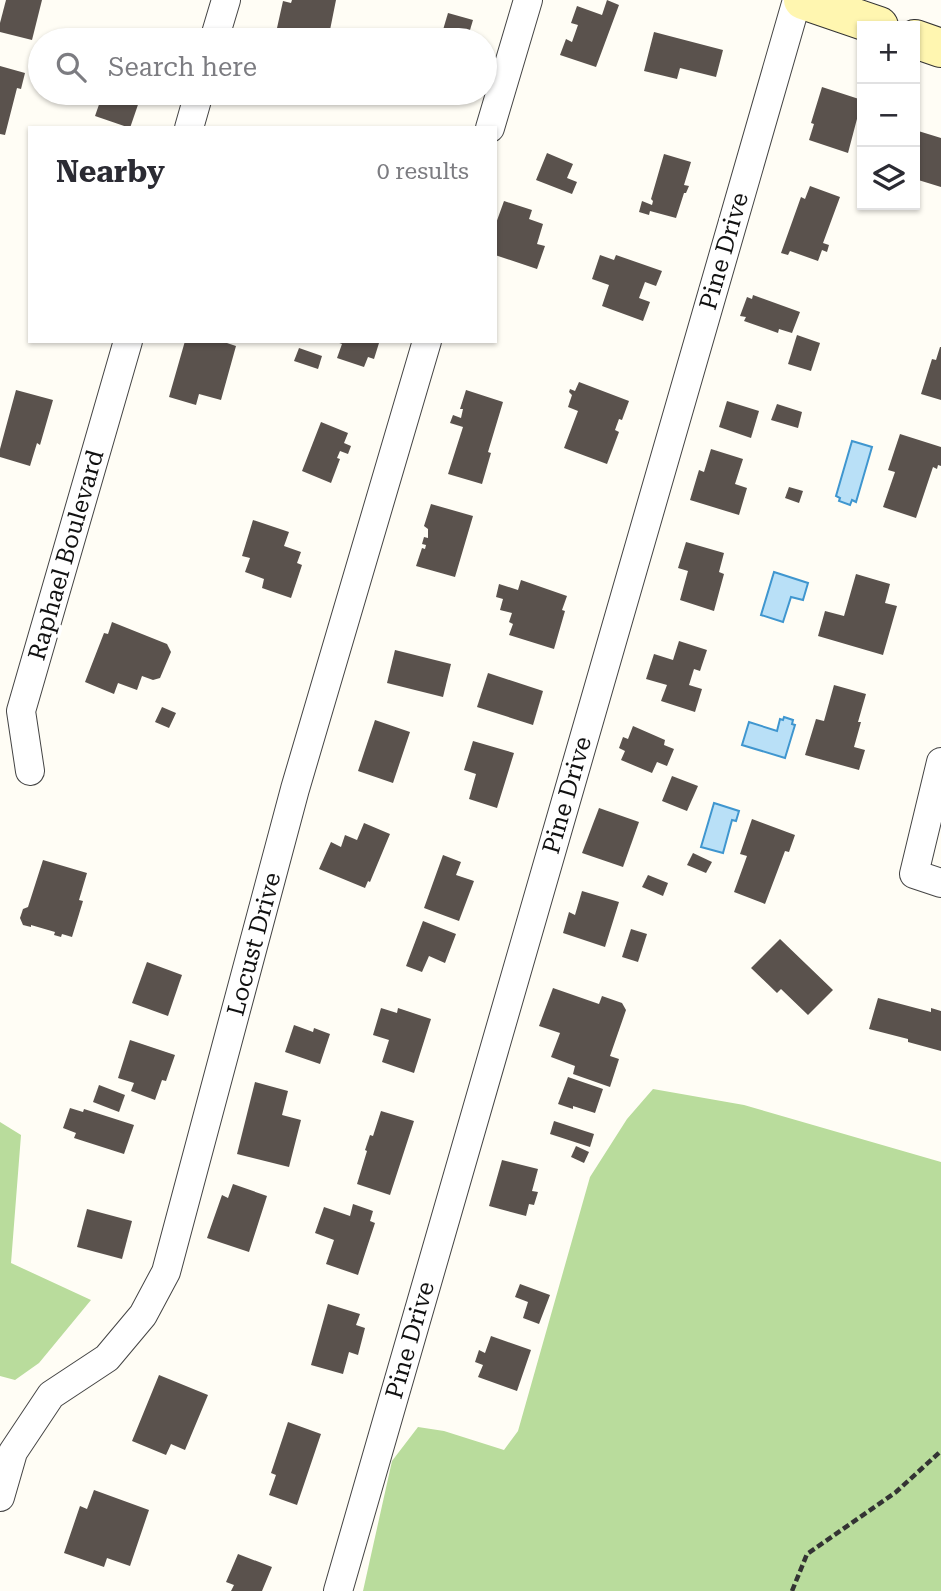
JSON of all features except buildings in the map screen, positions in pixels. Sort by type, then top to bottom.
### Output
[{"type":"street","points":[[218,28],[226,0]]},
{"type":"street","points":[[497,104],[528,0]]},
{"type":"street","name":"Pine Drive","points":[[338,1591],[797,0]]},
{"type":"street","points":[[803,0],[864,21]]},
{"type":"street","points":[[920,41],[941,48]]},
{"type":"street","points":[[190,126],[196,105]]},
{"type":"street","points":[[491,126],[497,105]]},
{"type":"street","name":"Raphael Boulevard","points":[[30,771],[21,711],[127,343]]},
{"type":"street","name":"Locust Drive","points":[[0,1497],[13,1452],[51,1395],[107,1358],[143,1315],[166,1272],[295,789],[426,343]]},
{"type":"street","points":[[941,762],[914,874],[941,883]]},
{"type":"path","points":[[792,1591],[807,1554],[896,1492],[941,1451]]},
{"type":"green space","points":[[653,1089],[744,1105],[941,1162],[941,1591],[363,1591],[392,1461],[418,1427],[444,1431],[504,1450],[518,1431],[590,1177],[627,1119]]},
{"type":"green space","points":[[0,1122],[21,1135],[11,1263],[91,1300],[39,1363],[15,1380],[0,1376]]},
{"type":"water","points":[[852,441],[872,447],[856,502],[852,500],[850,505],[839,501],[840,498],[836,496]]},
{"type":"water","points":[[774,572],[808,583],[803,600],[791,597],[783,622],[761,615]]},
{"type":"water","points":[[784,717],[793,720],[792,724],[795,725],[785,758],[742,745],[749,722],[777,731],[780,719],[783,720]]},
{"type":"water","points":[[714,803],[739,811],[736,821],[732,820],[723,853],[701,847]]}]
